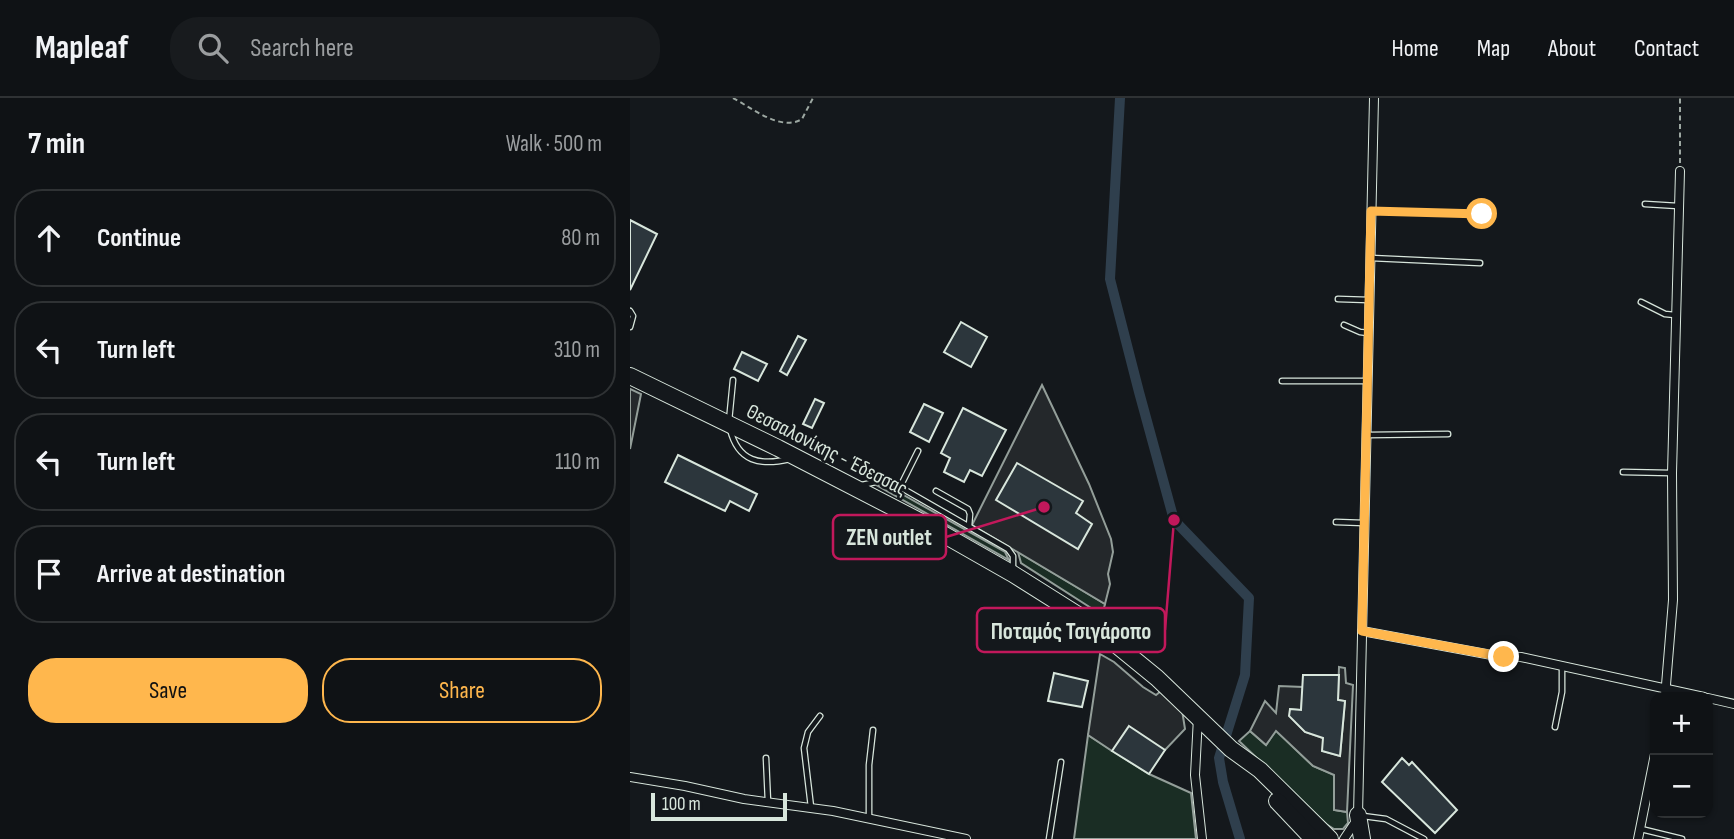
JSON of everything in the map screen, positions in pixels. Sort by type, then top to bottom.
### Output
[{"type":"highway","name":"Θεσσαλονίκης - Έδεσσας","points":[[630,376],[927,525],[1086,620],[1114,641],[1231,749],[1260,770],[1330,839]]},
{"type":"highway","name":"Θεσσαλονίκης - Έδεσσας","points":[[1231,749],[1239,761],[1313,839]]},
{"type":"highway","points":[[1358,815],[1363,839]]},
{"type":"street","points":[[1354,839],[1358,815],[1374,98]]},
{"type":"street","points":[[1666,692],[1672,600],[1672,473],[1680,171]]},
{"type":"street","points":[[1362,631],[1497,656],[1521,657],[1662,692]]},
{"type":"street","points":[[1713,700],[1734,704]]},
{"type":"street","points":[[1201,720],[1195,775],[1202,839]]},
{"type":"street","points":[[1638,839],[1655,755]]},
{"type":"street","points":[[630,777],[768,803],[811,808],[966,839]]},
{"type":"street","points":[[1344,839],[1358,815]]},
{"type":"lane","points":[[1645,204],[1679,205]]},
{"type":"lane","points":[[1371,211],[1482,214]]},
{"type":"lane","points":[[1370,258],[1480,263]]},
{"type":"lane","points":[[1338,299],[1370,300]]},
{"type":"lane","points":[[1640,302],[1665,314],[1676,315]]},
{"type":"lane","points":[[630,311],[633,316],[630,327]]},
{"type":"lane","points":[[1344,325],[1369,333]]},
{"type":"lane","points":[[729,424],[733,380]]},
{"type":"lane","points":[[1282,381],[1368,381]]},
{"type":"lane","points":[[1367,435],[1448,434]]},
{"type":"lane","points":[[900,487],[918,452]]},
{"type":"lane","points":[[1623,472],[1672,473]]},
{"type":"lane","points":[[854,487],[880,481],[900,487],[1011,551],[1013,574]]},
{"type":"lane","points":[[936,491],[968,509],[969,526]]},
{"type":"lane","points":[[1336,522],[1365,523]]},
{"type":"lane","points":[[1555,727],[1562,692],[1562,667]]},
{"type":"lane","points":[[811,808],[804,748],[808,732],[820,716]]},
{"type":"lane","points":[[869,819],[869,756],[873,730]]},
{"type":"lane","points":[[766,758],[768,803]]},
{"type":"lane","points":[[1049,839],[1061,762]]},
{"type":"lane","points":[[1358,815],[1386,819],[1424,839]]},
{"type":"lane","points":[[1640,829],[1682,839]]},
{"type":"path","points":[[733,98],[778,122],[788,124],[802,119],[813,98]]},
{"type":"path","points":[[1680,171],[1681,98]]},
{"type":"green space","points":[[884,484],[1005,552],[1009,560],[878,486]]},
{"type":"green space","points":[[1018,552],[1105,604],[1102,615],[1021,563]]},
{"type":"green space","points":[[1276,730],[1313,766],[1335,775],[1334,810],[1347,812],[1348,823],[1343,829],[1334,829],[1326,824],[1239,741],[1250,731],[1266,745]]},
{"type":"green space","points":[[1088,735],[1149,774],[1191,793],[1196,839],[1074,839]]},
{"type":"shaded area","points":[[1042,385],[1089,484],[1111,539],[1113,552],[1105,604],[972,525]]},
{"type":"shaded area","points":[[630,389],[641,394],[630,449]]},
{"type":"shaded area","points":[[1100,654],[1156,695],[1161,691],[1182,710],[1185,729],[1165,750],[1112,751],[1088,735]]},
{"type":"shaded area","points":[[1339,667],[1345,668],[1346,683],[1353,685],[1347,812],[1334,810],[1334,775],[1313,766],[1276,731],[1266,745],[1250,731],[1265,701],[1276,713],[1279,686],[1303,687],[1301,710],[1290,709],[1290,716],[1305,732],[1323,738],[1323,751],[1340,756],[1345,701],[1338,700]]},
{"type":"building","points":[[630,220],[657,234],[630,290]]},
{"type":"building","points":[[961,322],[987,337],[971,367],[944,352]]},
{"type":"building","points":[[798,336],[806,340],[787,375],[780,371]]},
{"type":"building","points":[[742,352],[767,364],[758,381],[734,369]]},
{"type":"building","points":[[815,399],[824,403],[812,428],[803,424]]},
{"type":"building","points":[[924,404],[943,413],[929,442],[910,432]]},
{"type":"building","points":[[963,408],[1006,430],[982,476],[970,470],[964,482],[944,472],[950,458],[941,453]]},
{"type":"building","points":[[678,455],[757,494],[749,511],[730,501],[725,511],[665,482]]},
{"type":"building","points":[[1017,463],[1083,501],[1076,513],[1092,524],[1078,549],[996,500]]},
{"type":"building","points":[[1054,673],[1088,681],[1082,707],[1048,701]]},
{"type":"building","points":[[1303,675],[1339,675],[1338,700],[1345,701],[1340,756],[1322,751],[1323,738],[1305,732],[1289,716],[1290,709],[1301,710]]},
{"type":"building","points":[[1129,726],[1165,750],[1149,774],[1112,751]]},
{"type":"building","points":[[1402,758],[1409,765],[1412,762],[1457,810],[1435,833],[1382,782]]},
{"type":"waterway","points":[[1120,98],[1110,279],[1139,392],[1174,520],[1249,598],[1245,675],[1219,758],[1223,782],[1240,839]]},
{"type":"place","name":"ZEN outlet","points":[[1044,507]]},
{"type":"place","name":"Ποταμός Τσιγάροπο","points":[[1174,520]]},
{"type":"route","points":[[1482,214],[1371,211],[1362,631],[1504,657]]}]
